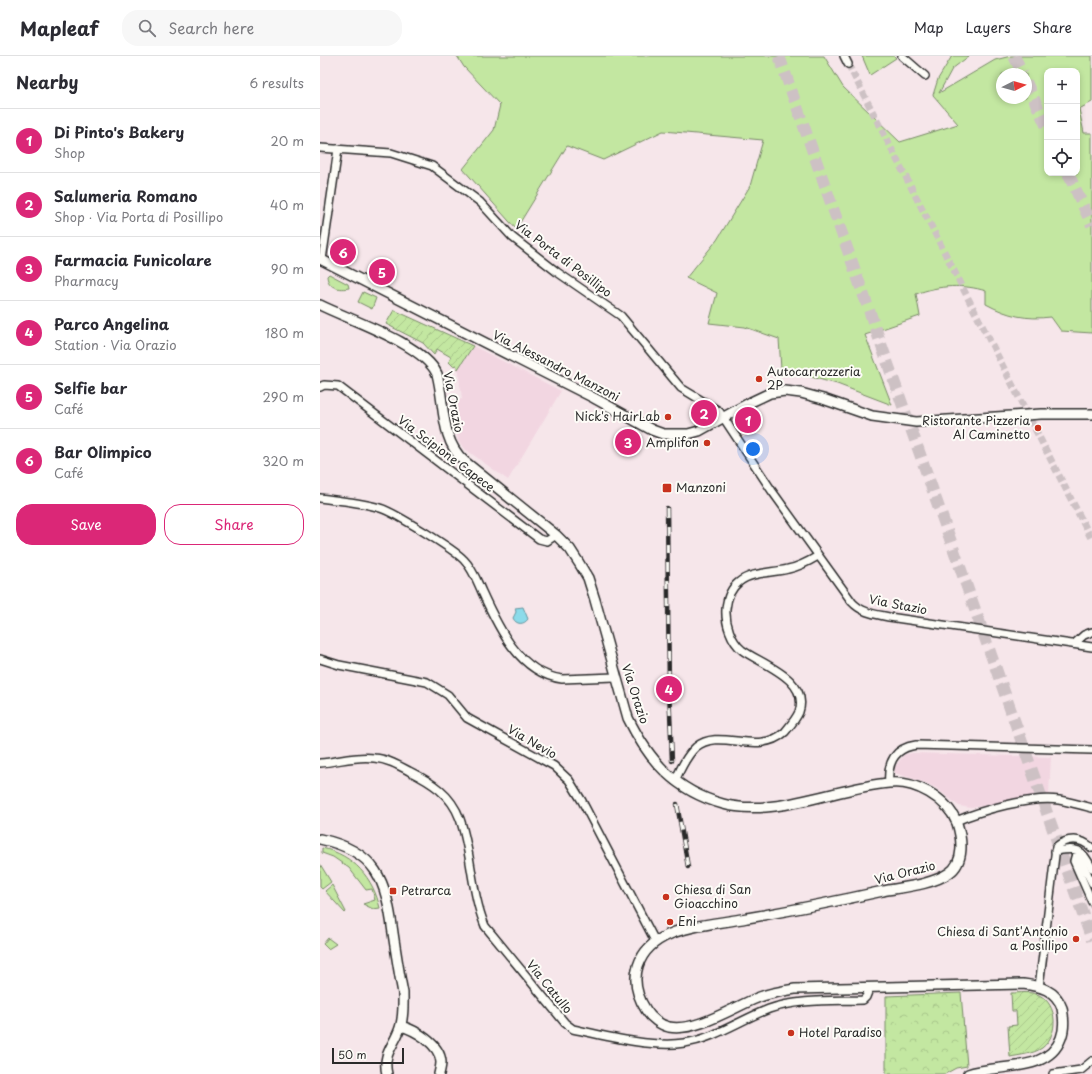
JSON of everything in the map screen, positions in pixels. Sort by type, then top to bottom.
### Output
[{"type":"street","points":[[844,56],[848,64]]},
{"type":"street","points":[[902,56],[925,76]]},
{"type":"street","name":"Via Porta di Posillipo","points":[[320,148],[391,153],[432,166],[480,202],[512,237],[557,272],[621,316],[681,388],[719,411],[724,419]]},
{"type":"street","points":[[321,260],[338,149]]},
{"type":"street","name":"Via Alessandro Manzoni","points":[[321,260],[594,398],[652,430],[663,434],[688,434],[700,431],[764,396],[785,391],[801,392],[872,416],[916,422],[1041,414],[1092,414]]},
{"type":"street","name":"Via Orazio","points":[[320,305],[402,343],[426,358],[434,366],[437,374],[448,439],[453,449],[464,461],[556,535],[570,549],[588,578],[628,718],[638,739],[662,771],[693,792],[724,804],[758,807],[780,805],[889,782],[912,785],[936,797],[956,821],[962,843],[961,854],[953,870],[939,878],[850,898],[699,927],[673,933],[656,941],[642,956],[635,976],[636,987],[641,1002],[649,1015],[662,1025],[670,1027],[694,1025],[757,998],[778,991],[795,989],[1010,984],[1039,987],[1052,992],[1056,996],[1062,1008],[1064,1028],[1057,1046],[1046,1056],[1034,1062],[968,1074]]},
{"type":"street","name":"Via Scipione Capece","points":[[320,387],[324,385],[338,386],[539,539],[547,541],[556,535]]},
{"type":"street","name":"Via Stazio","points":[[724,419],[818,556],[852,602],[859,608],[870,613],[1092,647]]},
{"type":"street","points":[[320,498],[373,506],[387,511],[458,554],[472,570],[505,638],[539,672],[554,678],[562,679],[616,676]]},
{"type":"street","points":[[675,781],[682,767],[696,747],[711,740],[757,744],[780,736],[790,727],[799,711],[800,701],[798,692],[780,671],[741,649],[733,639],[726,615],[727,601],[731,590],[742,580],[797,567],[818,556]]},
{"type":"street","points":[[1074,644],[1084,635],[1092,632]]},
{"type":"street","name":"Via Nevio","points":[[320,659],[339,665],[428,682],[448,695],[467,718],[554,766],[569,780],[582,801],[656,941]]},
{"type":"street","points":[[889,782],[889,768],[895,755],[902,749],[916,745],[1092,750]]},
{"type":"street","name":"Via Catullo","points":[[320,763],[361,757],[375,758],[402,768],[432,783],[443,792],[452,803],[460,819],[478,909],[485,926],[565,1023],[573,1029],[662,1045],[685,1043],[700,1040],[781,1006],[803,1003],[863,1000],[866,997],[870,987]]},
{"type":"street","points":[[956,821],[968,816],[1034,799],[1058,800],[1092,808]]},
{"type":"street","points":[[320,839],[340,843],[363,856],[378,874],[388,896],[403,993],[403,1009],[396,1040],[386,1055],[385,1065],[387,1074]]},
{"type":"street","points":[[1039,987],[1056,847],[1069,840],[1082,841],[1092,848]]},
{"type":"street","points":[[1055,851],[1077,849],[1084,853],[1092,868]]},
{"type":"street","points":[[1092,883],[1082,860],[1079,857],[1075,857],[1074,861],[1092,902]]},
{"type":"street","points":[[400,1026],[408,1028],[435,1047],[441,1061],[439,1074]]},
{"type":"street","points":[[1053,1074],[1081,1070],[1092,1061]]},
{"type":"shaded area","points":[[473,346],[561,391],[508,480],[465,449],[458,441],[453,401],[462,399],[458,369]]},
{"type":"shaded area","points":[[912,753],[1051,757],[1049,794],[971,808],[959,806],[936,788],[926,783],[895,773],[895,767],[904,755]]},
{"type":"green space","points":[[457,56],[824,56],[843,87],[900,142],[958,124],[933,95],[938,79],[952,56],[969,56],[952,69],[939,93],[995,60],[1011,56],[1092,56],[1092,102],[1080,108],[1080,68],[1044,68],[1044,176],[1080,176],[1080,114],[1084,133],[1092,133],[1092,333],[1061,331],[1051,317],[1034,318],[1002,312],[986,304],[986,291],[960,286],[942,287],[916,294],[920,316],[865,335],[892,405],[837,384],[781,369],[779,339],[745,327],[709,323],[717,293],[686,278],[717,240],[750,186],[763,140],[663,131],[603,160],[567,146],[516,229],[463,169],[494,130],[500,105],[464,67]]},
{"type":"green space","points":[[862,56],[894,56],[896,58],[870,75]]},
{"type":"green space","points":[[329,274],[348,284],[349,288],[341,289],[332,286],[329,283],[327,276]]},
{"type":"green space","points":[[363,292],[376,298],[372,309],[358,302]]},
{"type":"green space","points":[[394,310],[473,346],[458,369],[456,365],[453,366],[449,362],[451,357],[437,349],[434,355],[423,343],[386,324]]},
{"type":"green space","points":[[322,848],[344,856],[360,869],[372,887],[380,908],[373,909],[363,904],[375,900],[372,889],[366,890],[349,868],[333,857],[322,853]]},
{"type":"green space","points":[[320,864],[331,882],[322,889],[320,887]]},
{"type":"green space","points":[[332,885],[346,912],[345,913],[325,891]]},
{"type":"green space","points":[[328,938],[336,944],[328,949],[323,944]]},
{"type":"green space","points":[[961,993],[967,1066],[956,1068],[945,1074],[886,1074],[886,996]]},
{"type":"green space","points":[[1011,993],[1036,994],[1045,999],[1053,1012],[1054,1028],[1048,1042],[1042,1048],[1031,1053],[1010,1057],[1008,1026],[1017,1025],[1016,1011],[1012,1011]]},
{"type":"water","points":[[523,607],[528,619],[524,622],[518,623],[513,618],[516,612],[515,608]]},
{"type":"tunnel","points":[[779,56],[1092,940]]},
{"type":"tunnel","points":[[1014,56],[1020,68]]},
{"type":"tunnel","points":[[848,64],[1092,540]]},
{"type":"tunnel","points":[[1032,95],[1044,121]]},
{"type":"tunnel","points":[[1069,176],[1092,225]]},
{"type":"railway","points":[[667,508],[669,689],[672,761]]},
{"type":"railway","points":[[677,804],[688,867]]},
{"type":"place","name":"Bar Olimpico","points":[[343,252]]},
{"type":"place","name":"Selfie bar","points":[[382,272]]},
{"type":"place","name":"Autocarrozzeria 2P","points":[[759,379]]},
{"type":"place","name":"Salumeria Romano","points":[[704,413]]},
{"type":"place","name":"Nick's HairLab","points":[[668,417]]},
{"type":"place","name":"Di Pinto's Bakery","points":[[748,420]]},
{"type":"place","name":"Ristorante Pizzeria Al Caminetto","points":[[1038,428]]},
{"type":"place","name":"Farmacia Funicolare","points":[[628,442]]},
{"type":"place","name":"Amplifon","points":[[707,443]]},
{"type":"place","name":"Manzoni","points":[[667,488]]},
{"type":"place","name":"Parco Angelina","points":[[669,689]]},
{"type":"place","name":"Petrarca","points":[[393,891]]},
{"type":"place","name":"Chiesa di San Gioacchino","points":[[666,897]]},
{"type":"place","name":"Eni","points":[[670,922]]},
{"type":"place","name":"Chiesa di Sant'Antonio a Posillipo","points":[[1076,939]]},
{"type":"place","name":"Hotel Paradiso","points":[[791,1033]]}]
